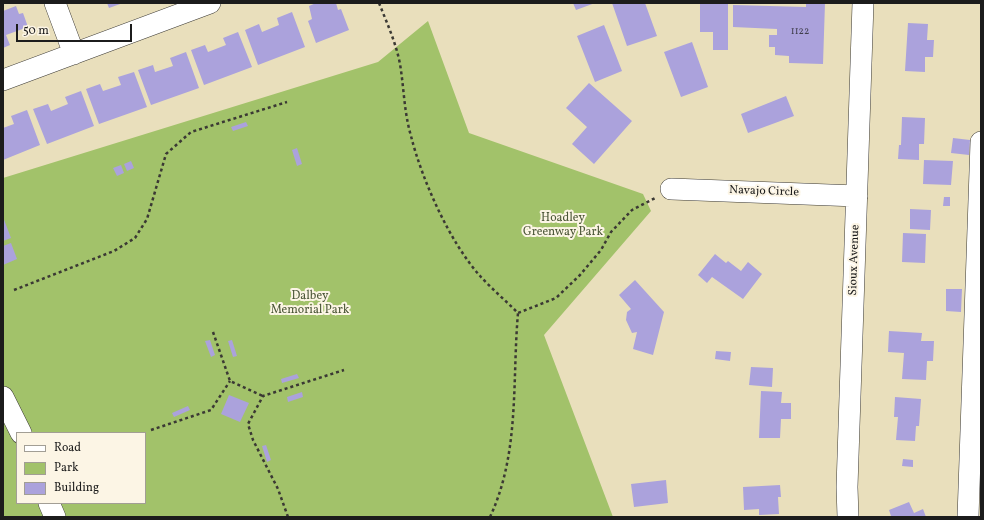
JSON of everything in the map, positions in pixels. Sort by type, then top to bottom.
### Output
[{"type":"street","points":[[55,3],[74,54]]},
{"type":"street","points":[[3,80],[210,3]]},
{"type":"street","name":"Sioux Avenue","points":[[848,517],[863,3]]},
{"type":"street","points":[[968,517],[981,142]]},
{"type":"street","name":"Navajo Circle","points":[[671,189],[857,196]]},
{"type":"street","points":[[3,397],[20,432]]},
{"type":"street","points":[[49,504],[55,517]]},
{"type":"path","points":[[379,3],[400,63],[404,100],[411,136],[424,175],[440,212],[458,244],[480,276],[518,313]]},
{"type":"path","points":[[14,290],[114,251],[134,238],[148,220],[166,154],[190,132],[287,102]]},
{"type":"path","points":[[518,313],[556,298],[580,275],[601,250],[611,232],[632,210],[671,189]]},
{"type":"path","points":[[490,517],[507,472],[512,432],[514,350],[518,313]]},
{"type":"path","points":[[213,332],[230,381],[263,396],[344,370]]},
{"type":"path","points":[[151,430],[211,410],[230,381]]},
{"type":"path","points":[[263,396],[248,424],[253,440],[278,489],[288,517]]},
{"type":"green space","name":"Dalbey Memorial Park","points":[[428,21],[469,133],[643,194],[651,211],[544,335],[613,517],[3,517],[3,178],[378,62]]},
{"type":"building","points":[[107,3],[123,3],[109,8]]},
{"type":"building","points":[[316,3],[336,3],[338,10],[341,9],[349,30],[316,43],[308,21],[312,19],[309,6]]},
{"type":"building","points":[[573,3],[595,3],[576,10]]},
{"type":"building","points":[[612,3],[645,3],[657,36],[627,46]]},
{"type":"building","points":[[700,3],[728,3],[728,50],[713,50],[713,32],[700,32]]},
{"type":"building","points":[[806,3],[825,3],[823,64],[789,63],[789,56],[775,55],[775,47],[769,47],[769,35],[777,35],[777,29],[733,27],[733,5],[806,7]]},
{"type":"building","points":[[16,6],[19,14],[23,13],[28,27],[6,35],[10,45],[3,48],[3,11]]},
{"type":"building","points":[[292,12],[305,47],[258,65],[245,30],[259,24],[262,32],[279,25],[277,18]]},
{"type":"building","points":[[908,23],[928,24],[927,40],[934,40],[933,57],[925,57],[925,72],[905,71]]},
{"type":"building","points":[[604,25],[622,71],[595,82],[577,36]]},
{"type":"building","points":[[238,32],[252,67],[204,85],[191,50],[205,45],[208,52],[226,45],[223,38]]},
{"type":"building","points":[[692,42],[708,87],[681,97],[664,52]]},
{"type":"building","points":[[186,52],[199,88],[151,105],[138,70],[153,65],[155,72],[173,66],[170,58]]},
{"type":"building","points":[[134,72],[147,107],[99,124],[86,89],[100,84],[103,91],[121,85],[118,77]]},
{"type":"building","points":[[589,83],[632,121],[594,164],[572,144],[587,127],[566,108]]},
{"type":"building","points":[[81,91],[94,126],[47,144],[33,109],[48,104],[51,111],[68,104],[65,97]]},
{"type":"building","points":[[786,96],[794,116],[748,133],[741,114]]},
{"type":"building","points":[[27,110],[40,145],[3,160],[3,128],[14,124],[11,116]]},
{"type":"building","points":[[902,117],[925,118],[924,144],[919,144],[919,160],[898,159],[899,145],[901,145]]},
{"type":"building","points":[[246,122],[248,126],[233,131],[231,127]]},
{"type":"building","points":[[953,138],[970,140],[969,155],[951,153]]},
{"type":"building","points":[[297,148],[302,164],[297,166],[292,150]]},
{"type":"building","points":[[924,160],[953,161],[951,185],[923,184]]},
{"type":"building","points":[[131,161],[134,168],[127,171],[124,164]]},
{"type":"building","points":[[121,165],[124,173],[117,176],[113,168]]},
{"type":"building","points":[[944,197],[950,197],[950,206],[943,206]]},
{"type":"building","points":[[910,209],[931,210],[930,230],[910,229]]},
{"type":"building","points":[[3,217],[11,238],[3,241]]},
{"type":"building","points":[[903,233],[926,234],[925,263],[902,262]]},
{"type":"building","points":[[11,243],[17,259],[3,265],[3,246]]},
{"type":"building","points":[[715,254],[726,263],[728,261],[741,271],[748,262],[762,274],[743,299],[712,277],[707,283],[698,275]]},
{"type":"building","points":[[635,280],[664,312],[653,355],[633,349],[637,332],[632,333],[626,320],[627,312],[631,309],[619,295]]},
{"type":"building","points":[[946,289],[962,289],[961,312],[946,311]]},
{"type":"building","points":[[889,331],[922,333],[921,341],[934,341],[933,361],[927,361],[926,380],[902,379],[904,353],[888,352]]},
{"type":"building","points":[[210,340],[215,355],[211,357],[205,341]]},
{"type":"building","points":[[232,340],[237,356],[233,357],[228,341]]},
{"type":"building","points":[[716,351],[731,352],[730,361],[715,359]]},
{"type":"building","points":[[751,367],[773,368],[772,387],[749,385]]},
{"type":"building","points":[[297,374],[299,378],[282,383],[281,379]]},
{"type":"building","points":[[761,391],[782,392],[781,403],[791,403],[791,419],[781,419],[780,438],[759,438]]},
{"type":"building","points":[[302,392],[303,397],[288,402],[287,397]]},
{"type":"building","points":[[229,395],[249,403],[240,422],[221,414]]},
{"type":"building","points":[[895,397],[921,399],[919,426],[916,426],[915,441],[896,440],[898,417],[894,417]]},
{"type":"building","points":[[188,406],[190,410],[174,417],[172,413]]},
{"type":"building","points":[[266,445],[271,460],[267,462],[262,446]]},
{"type":"building","points":[[903,459],[913,460],[913,467],[902,466]]},
{"type":"building","points":[[666,480],[668,503],[634,507],[631,484]]},
{"type":"building","points":[[780,485],[781,497],[778,497],[779,514],[759,515],[759,509],[744,510],[743,487]]},
{"type":"building","points":[[909,502],[914,513],[923,509],[926,517],[888,517],[891,516],[889,510]]},
{"type":"park label","name":"Hoadley Greenway Park","points":[[563,226]]}]
